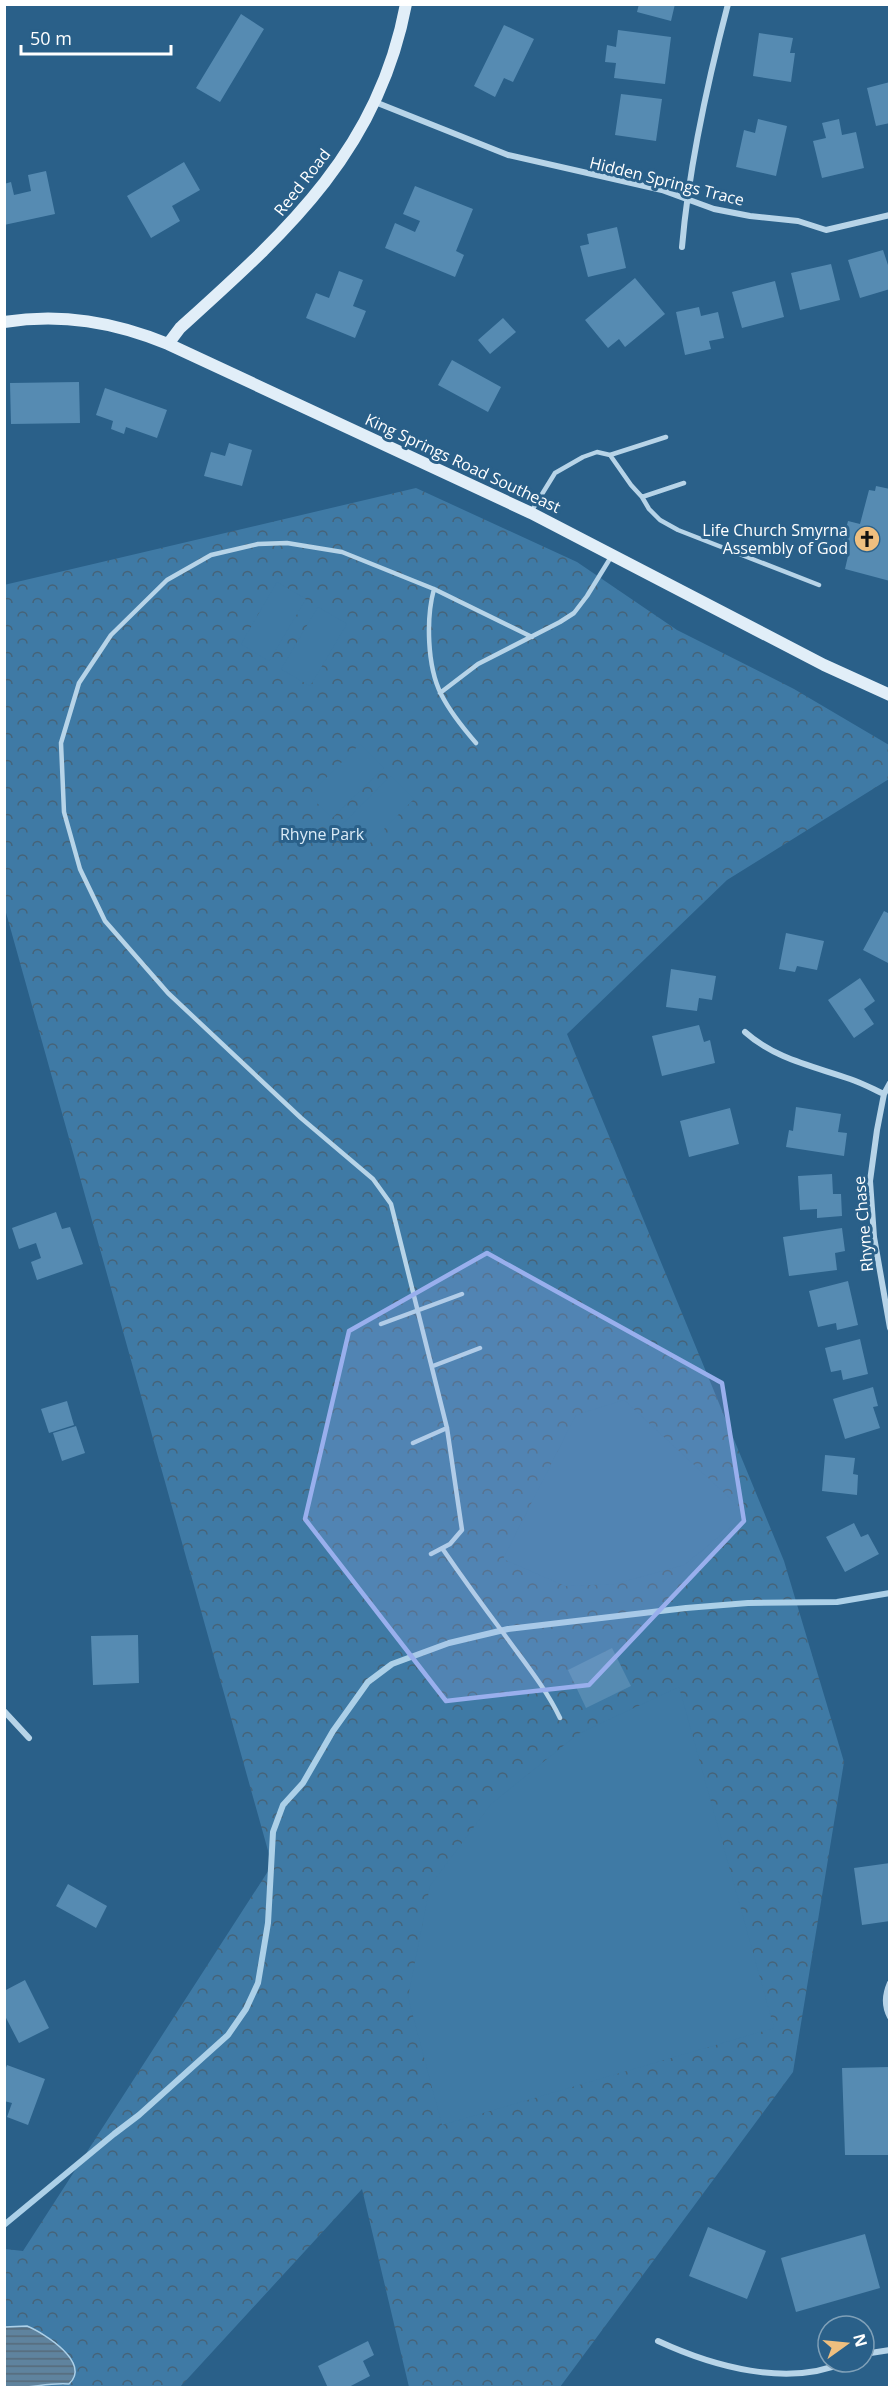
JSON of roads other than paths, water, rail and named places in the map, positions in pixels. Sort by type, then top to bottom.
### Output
[{"type":"street","name":"Reed Road","points":[[168,344],[180,328],[265,250],[312,201],[336,169],[375,102],[399,36],[406,4]]},
{"type":"street","points":[[682,247],[686,199],[714,58],[728,4]]},
{"type":"street","name":"Hidden Springs Trace","points":[[375,102],[508,155],[543,165],[662,190],[714,209],[750,216],[798,221],[826,230],[890,215]]},
{"type":"street","name":"King Springs Road Southeast","points":[[4,322],[43,318],[88,321],[127,329],[168,344],[531,513],[824,665],[890,695]]},
{"type":"street","points":[[745,1032],[758,1044],[783,1056],[816,1070],[850,1079],[884,1094]]},
{"type":"street","name":"Rhyne Chase","points":[[890,1083],[884,1094],[870,1181],[874,1237],[890,1328]]},
{"type":"street","points":[[4,1711],[28,1738]]},
{"type":"street","points":[[890,1983],[885,1994],[886,2009],[890,2016]]},
{"type":"street","points":[[658,2341],[683,2352],[766,2374],[808,2373],[816,2371]]},
{"type":"lane","points":[[531,513],[555,474],[583,457],[597,452],[610,455],[666,437]]},
{"type":"lane","points":[[610,455],[649,509],[660,520],[678,530],[819,585]]},
{"type":"lane","points":[[642,497],[684,483]]},
{"type":"lane","points":[[431,1554],[450,1544],[462,1530],[447,1428],[391,1204],[373,1179],[301,1118],[168,993],[105,921],[80,869],[64,812],[61,743],[79,683],[111,635],[167,580],[211,555],[258,544],[287,543],[342,552],[434,589],[532,636]]},
{"type":"lane","points":[[440,693],[478,664],[574,613],[613,555]]},
{"type":"lane","points":[[434,589],[429,608],[433,671],[440,693],[476,743]]},
{"type":"lane","points":[[381,1324],[418,1308],[462,1294]]},
{"type":"lane","points":[[433,1366],[480,1348]]},
{"type":"lane","points":[[412,1443],[447,1428]]},
{"type":"lane","points":[[442,1548],[533,1672],[560,1718]]},
{"type":"waterway","points":[[4,2225],[139,2115],[228,2035],[246,2009],[258,1983],[268,1923],[273,1832],[283,1805],[303,1783],[333,1731],[368,1682],[392,1664],[449,1643],[508,1629],[686,1608],[748,1603],[837,1602],[890,1593]]},
{"type":"place","name":"Life Church Smyrna Assembly of God","points":[[867,539]]},
{"type":"park label","name":"Rhyne Park","points":[[322,834]]}]
